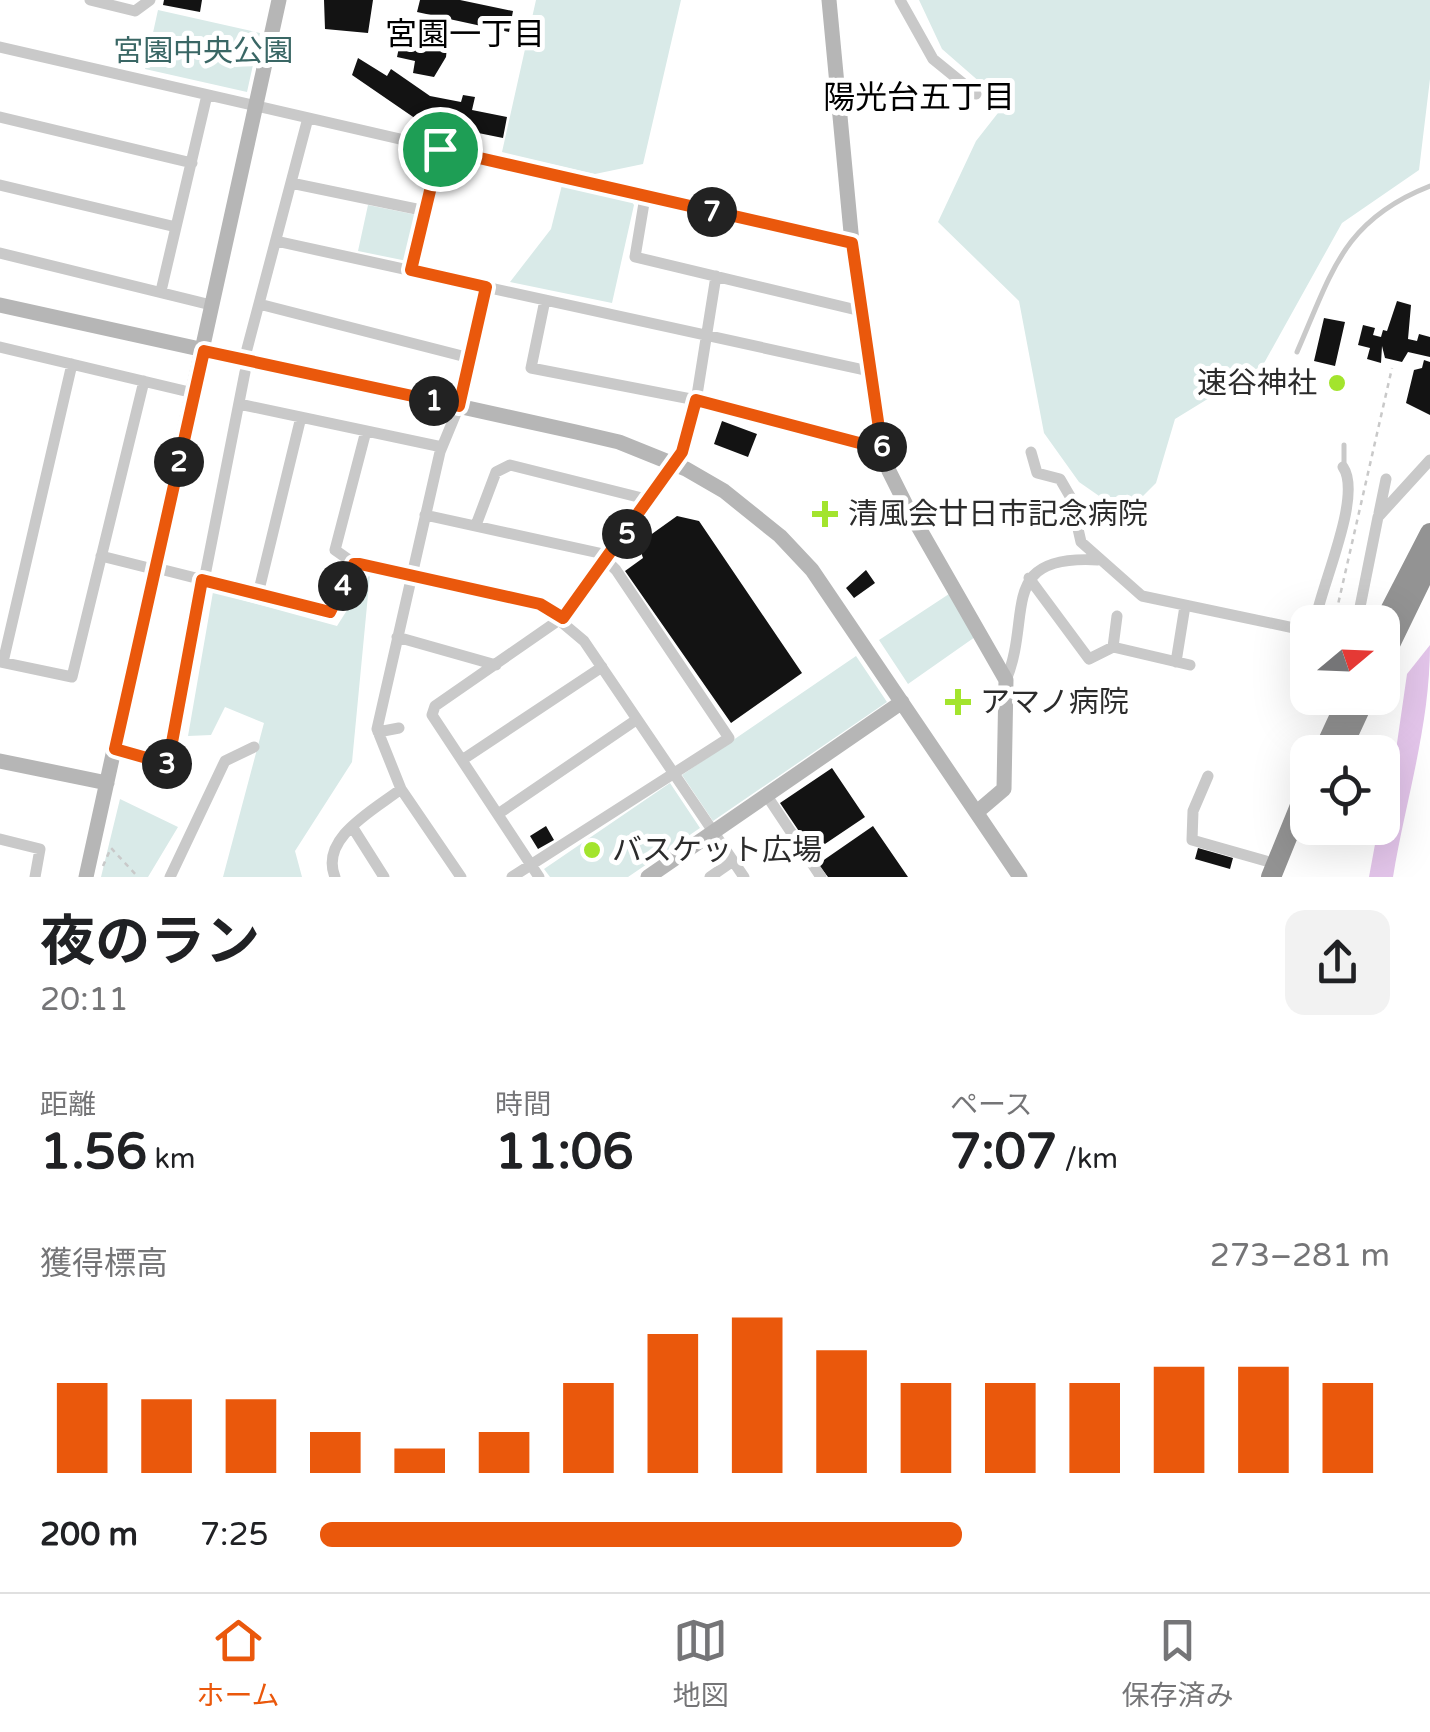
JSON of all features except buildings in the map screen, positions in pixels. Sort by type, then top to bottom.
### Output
[{"type":"highway","points":[[1393,605],[1430,533]]},
{"type":"highway","points":[[1400,623],[1430,562]]},
{"type":"highway","points":[[1269,869],[1290,824]]},
{"type":"highway","points":[[1285,877],[1298,845]]},
{"type":"street","points":[[90,0],[135,11],[150,0]]},
{"type":"street","points":[[91,873],[150,568],[204,351],[280,0]]},
{"type":"street","points":[[829,0],[852,243],[882,449],[907,507],[1006,680]]},
{"type":"street","points":[[900,0],[933,59],[976,94]]},
{"type":"street","points":[[0,46],[852,243]]},
{"type":"street","points":[[161,291],[207,94]]},
{"type":"street","points":[[0,117],[192,163]]},
{"type":"street","points":[[248,349],[308,118]]},
{"type":"street","points":[[411,270],[440,149]]},
{"type":"street","points":[[291,182],[426,211]]},
{"type":"street","points":[[0,185],[176,227]]},
{"type":"street","points":[[646,197],[634,257],[861,311]]},
{"type":"street","points":[[276,240],[869,371]]},
{"type":"street","points":[[0,253],[207,304]]},
{"type":"street","points":[[540,877],[462,760],[426,717],[435,706],[563,618],[674,464],[696,400],[716,276]]},
{"type":"street","points":[[461,877],[401,789],[378,732],[442,447],[459,406],[486,287]]},
{"type":"street","points":[[545,300],[531,368],[696,400],[882,449]]},
{"type":"street","points":[[260,304],[470,358]]},
{"type":"street","points":[[0,305],[619,442],[674,464],[724,491],[780,536],[812,570],[977,812],[1015,875]]},
{"type":"street","points":[[0,348],[185,391]]},
{"type":"street","points":[[72,364],[2,662],[72,677],[144,381]]},
{"type":"street","points":[[115,749],[168,764],[246,372]]},
{"type":"street","points":[[239,404],[442,447]]},
{"type":"street","points":[[258,594],[301,417]]},
{"type":"street","points":[[366,431],[335,550],[354,564],[540,604],[563,618],[602,668],[744,877]]},
{"type":"street","points":[[1032,452],[1037,472],[1060,480],[1066,488],[1081,542],[1142,596],[1290,628]]},
{"type":"street","points":[[1378,517],[1430,460]]},
{"type":"street","points":[[476,524],[496,472],[510,466],[650,500]]},
{"type":"street","points":[[1320,605],[1346,509],[1348,474],[1343,467]]},
{"type":"street","points":[[1360,605],[1386,479]]},
{"type":"street","points":[[426,514],[578,546],[607,561],[728,738],[512,877]]},
{"type":"street","points":[[101,556],[330,612],[354,564]]},
{"type":"street","points":[[977,812],[1004,789],[1006,680],[1018,639],[1019,598],[1029,578],[1048,564],[1068,558],[1098,560]]},
{"type":"street","points":[[1029,578],[1089,659],[1113,648],[1190,665]]},
{"type":"street","points":[[1176,662],[1185,606]]},
{"type":"street","points":[[1113,648],[1117,616]]},
{"type":"street","points":[[397,638],[496,665]]},
{"type":"street","points":[[462,760],[602,668]]},
{"type":"street","points":[[648,877],[902,702]]},
{"type":"street","points":[[498,814],[636,720]]},
{"type":"street","points":[[378,732],[399,728]]},
{"type":"street","points":[[170,877],[225,762],[254,747]]},
{"type":"street","points":[[0,762],[107,783]]},
{"type":"street","points":[[1208,776],[1193,811],[1192,840],[1269,869]]},
{"type":"street","points":[[335,877],[331,855],[341,837],[401,789]]},
{"type":"street","points":[[767,796],[821,877]]},
{"type":"street","points":[[353,828],[384,877]]},
{"type":"street","points":[[0,839],[40,849],[35,877]]},
{"type":"street","points":[[710,877],[733,861]]},
{"type":"lane","points":[[1297,352],[1336,265],[1360,228],[1395,200],[1430,186]]},
{"type":"lane","points":[[1343,467],[1344,444]]},
{"type":"path","points":[[1338,605],[1392,368]]},
{"type":"path","points":[[91,873],[101,870],[111,848],[138,877]]},
{"type":"green space","points":[[536,0],[681,0],[643,164],[595,174],[502,152]]},
{"type":"green space","points":[[919,0],[1430,0],[1430,79],[1419,170],[1342,223],[1263,365],[1175,419],[1156,483],[1125,514],[1079,482],[1044,433],[1019,301],[938,222],[976,141],[1005,104],[942,49]]},
{"type":"green space","name":"宮園中央公園","points":[[158,10],[260,33],[247,92],[145,69]]},
{"type":"green space","points":[[562,185],[629,198],[634,205],[612,303],[510,282],[551,229]]},
{"type":"green space","points":[[368,205],[417,215],[407,261],[358,251]]},
{"type":"green space","points":[[370,574],[352,762],[295,851],[302,877],[223,877],[264,723],[225,707],[211,735],[188,736],[213,592],[337,626]]},
{"type":"green space","points":[[949,594],[975,637],[908,684],[879,640]]},
{"type":"green space","points":[[856,656],[887,702],[713,821],[682,775]]},
{"type":"green space","points":[[670,783],[700,828],[628,877],[550,877],[544,869]]},
{"type":"green space","points":[[120,799],[178,827],[148,877],[101,877]]},
{"type":"shaded area","points":[[1430,645],[1422,733],[1400,842],[1398,735],[1407,674]]},
{"type":"shaded area","points":[[1375,845],[1399,845],[1393,877],[1369,877]]},
{"type":"place","name":"速谷神社","points":[[1337,383]]},
{"type":"place","name":"清風会廿日市記念病院","points":[[825,514]]},
{"type":"place","name":"アマノ病院","points":[[958,702]]},
{"type":"place","name":"バスケット広場","points":[[592,850]]},
{"type":"district","name":"宮園一丁目","points":[[465,35]]},
{"type":"district","name":"陽光台五丁目","points":[[919,98]]},
{"type":"route","points":[[440,149],[852,243],[882,449],[696,400],[682,452],[572,611],[563,618],[540,604],[480,588],[360,564],[354,564],[330,612],[202,580],[168,764],[115,749],[204,351],[459,406],[486,287],[411,270],[440,149]]}]
